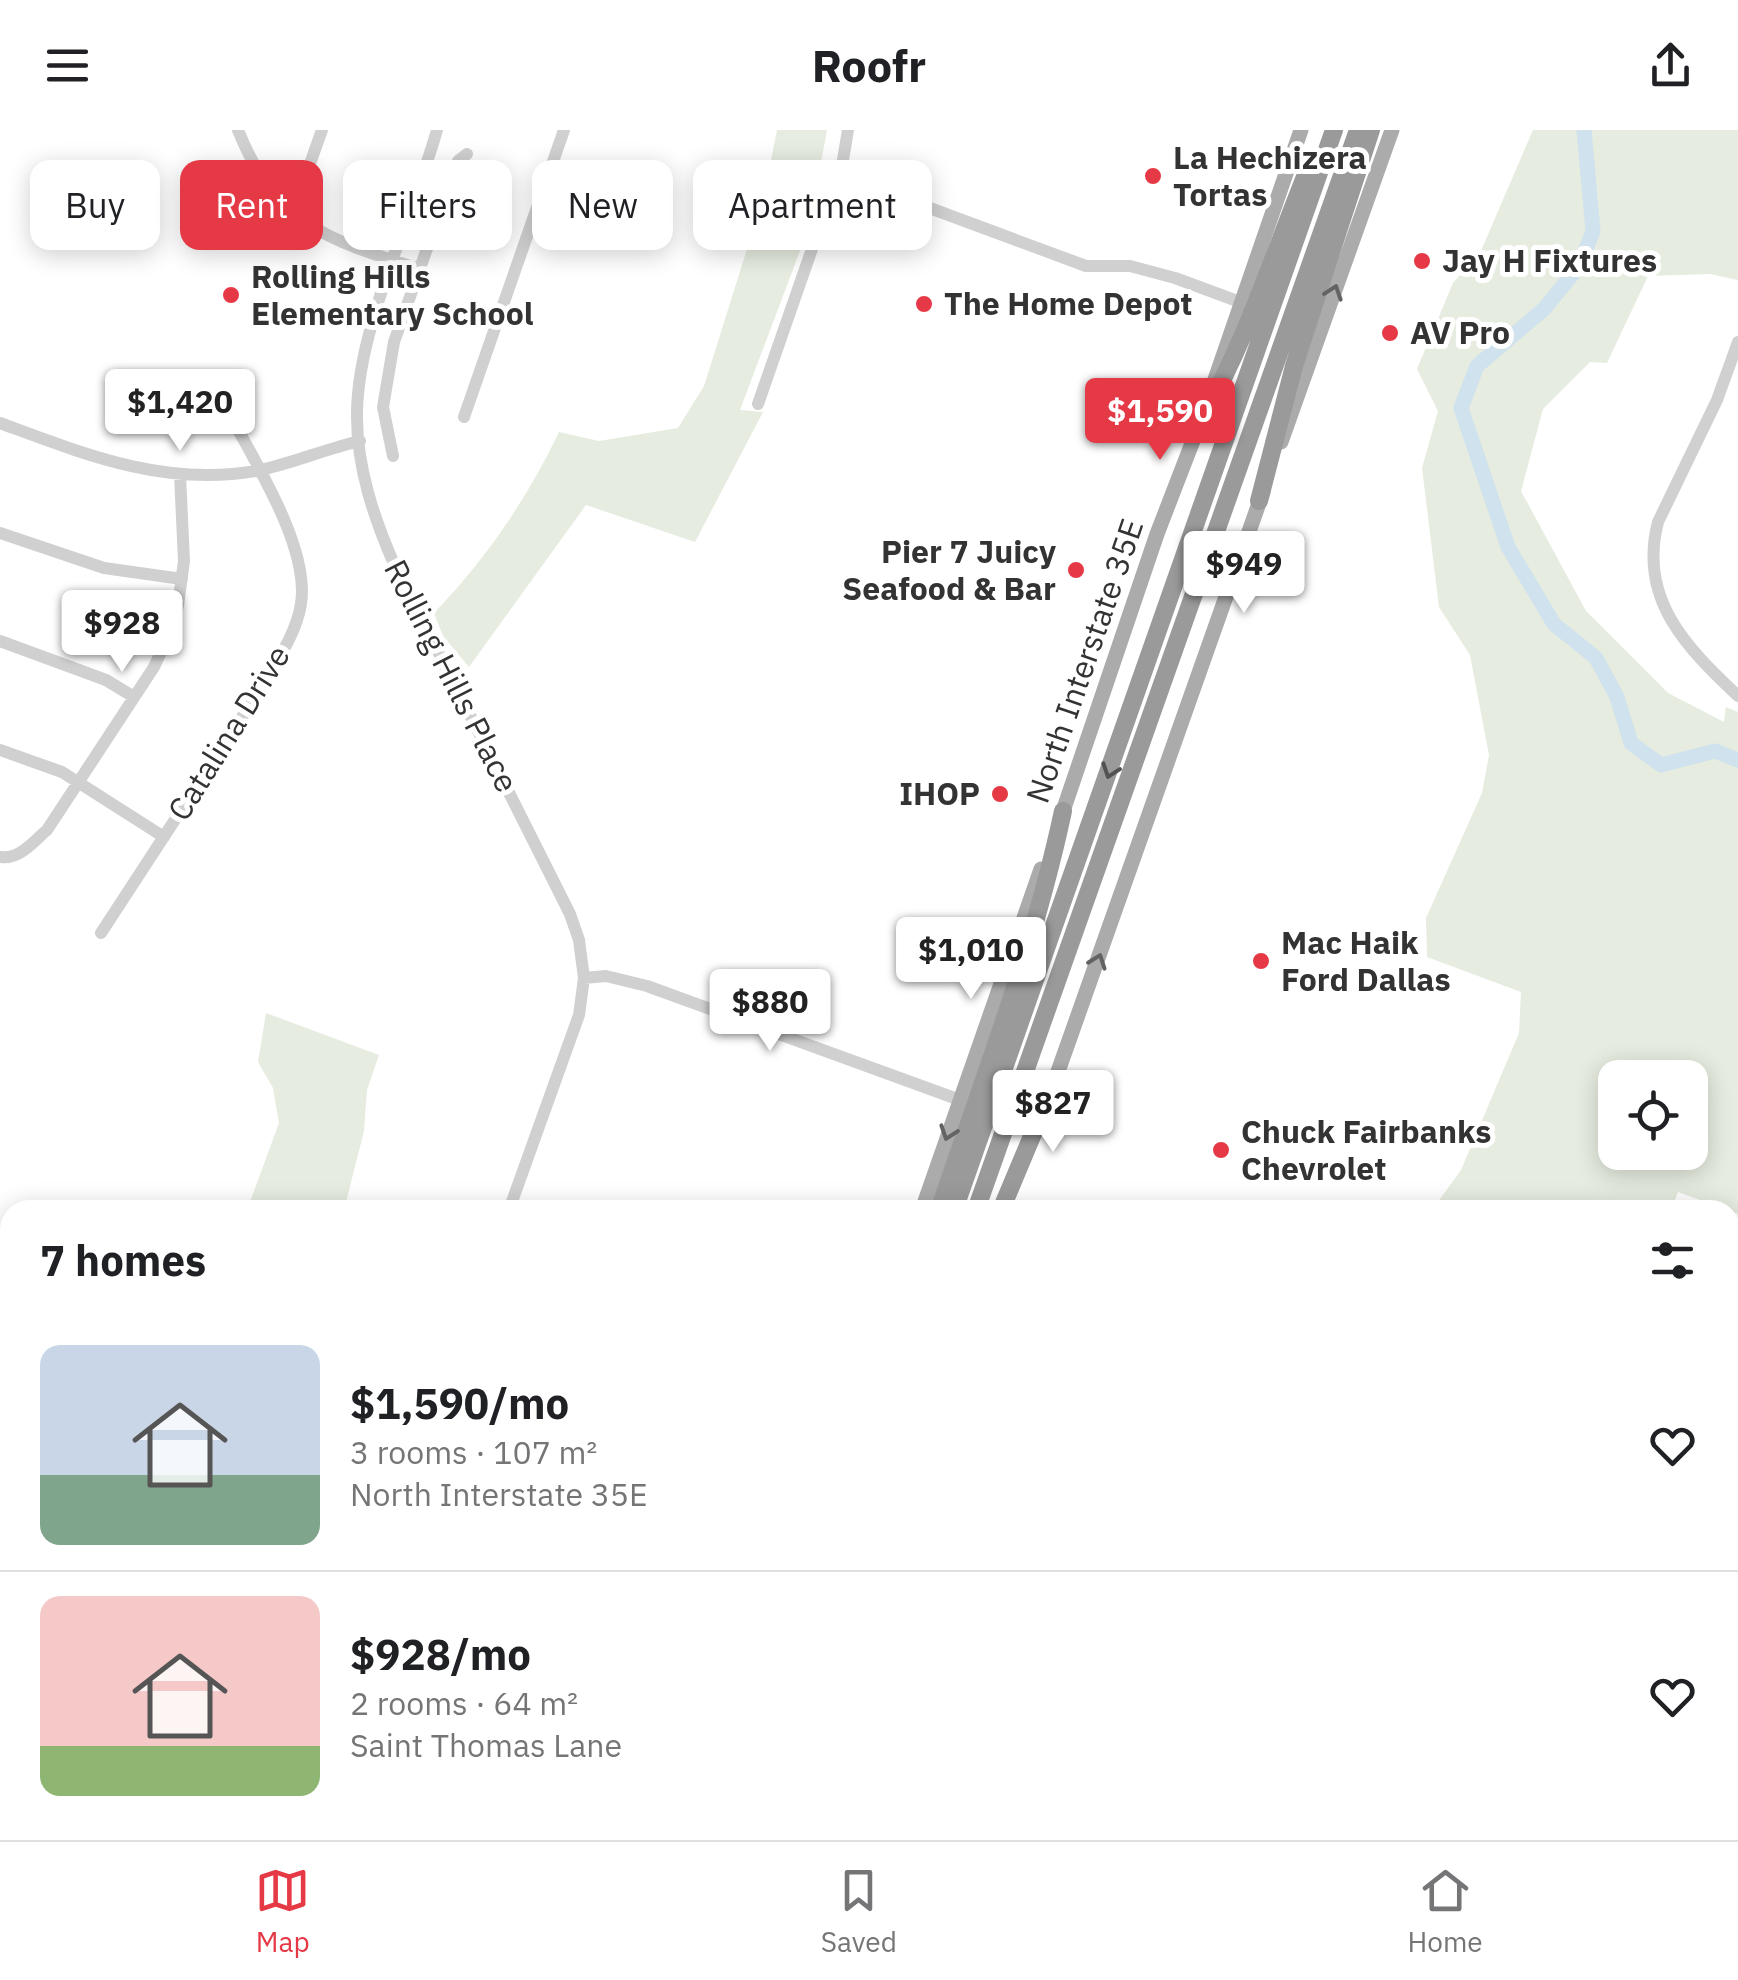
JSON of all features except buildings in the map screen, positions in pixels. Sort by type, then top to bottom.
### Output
[{"type":"highway","points":[[1202,420],[1246,328],[1324,130]]},
{"type":"highway","points":[[958,1200],[1334,130]]},
{"type":"highway","points":[[980,1200],[1358,130]]},
{"type":"highway","points":[[1259,501],[1294,366],[1371,130]]},
{"type":"highway","points":[[941,1200],[1022,966],[1064,811]]},
{"type":"highway","points":[[1005,1200],[1053,1086]]},
{"type":"main road","name":"North Interstate 35E","points":[[925,1200],[1301,130]]},
{"type":"main road","points":[[1013,1200],[1392,130]]},
{"type":"street","points":[[238,130],[252,160]]},
{"type":"street","points":[[312,160],[322,130]]},
{"type":"street","name":"Rolling Hills Place","points":[[437,130],[366,349],[357,419],[372,510],[394,564],[570,914],[579,940],[584,978],[575,1030],[513,1200]]},
{"type":"street","points":[[464,417],[564,130]]},
{"type":"street","points":[[841,160],[848,130]]},
{"type":"street","points":[[392,456],[383,407],[394,342],[458,161],[468,154]]},
{"type":"street","points":[[932,209],[1086,266],[1130,266],[1240,302]]},
{"type":"street","points":[[323,234],[420,269]]},
{"type":"street","points":[[758,404],[812,250]]},
{"type":"street","points":[[1738,342],[1718,400],[1658,522],[1652,544],[1656,588],[1662,606],[1692,648],[1738,696]]},
{"type":"street","name":"Catalina Drive","points":[[101,932],[261,688],[285,646],[301,604],[296,554],[228,411]]},
{"type":"street","points":[[0,423],[123,466],[180,475],[258,470],[360,441]]},
{"type":"street","points":[[5,858],[47,830],[162,652],[178,606],[182,579],[180,475]]},
{"type":"street","points":[[0,533],[104,568],[182,579]]},
{"type":"street","points":[[0,642],[106,680],[134,697]]},
{"type":"street","points":[[0,750],[56,769],[164,836]]},
{"type":"street","points":[[584,978],[606,976],[647,986],[960,1100]]},
{"type":"shaded area","points":[[777,130],[827,130],[821,160],[771,160]]},
{"type":"shaded area","points":[[1533,130],[1738,130],[1738,280],[1710,274],[1648,276],[1607,363],[1590,362],[1543,409],[1521,491],[1586,611],[1668,693],[1724,722],[1726,707],[1738,712],[1738,1200],[1700,1200],[1678,1192],[1675,1200],[1439,1200],[1461,1170],[1519,1033],[1521,992],[1427,957],[1426,918],[1482,793],[1489,755],[1470,655],[1439,607],[1422,468],[1438,411],[1417,369],[1453,283],[1480,253]]},
{"type":"shaded area","points":[[747,250],[800,250],[740,410],[763,412],[695,542],[586,505],[469,667],[443,636],[434,613],[504,527],[559,432],[599,441],[678,428],[704,386]]},
{"type":"shaded area","points":[[266,1013],[379,1055],[367,1090],[364,1131],[347,1200],[251,1200],[279,1123],[273,1088],[258,1062]]},
{"type":"waterway","points":[[1584,130],[1593,231],[1580,265],[1544,309],[1477,366],[1461,408],[1508,547],[1554,624],[1596,658],[1617,697],[1631,743],[1661,765],[1715,751],[1738,760]]},
{"type":"place","name":"La Hechizera Tortas","points":[[1153,176]]},
{"type":"place","name":"Jay H Fixtures","points":[[1422,261]]},
{"type":"place","name":"Rolling Hills Elementary School","points":[[231,295]]},
{"type":"place","name":"The Home Depot","points":[[924,304]]},
{"type":"place","name":"AV Pro","points":[[1390,333]]},
{"type":"place","name":"Pier 7 Juicy Seafood & Bar","points":[[1076,570]]},
{"type":"place","name":"IHOP","points":[[1000,794]]},
{"type":"place","name":"Mac Haik Ford Dallas","points":[[1261,961]]},
{"type":"place","name":"Chuck Fairbanks Chevrolet","points":[[1221,1150]]}]
